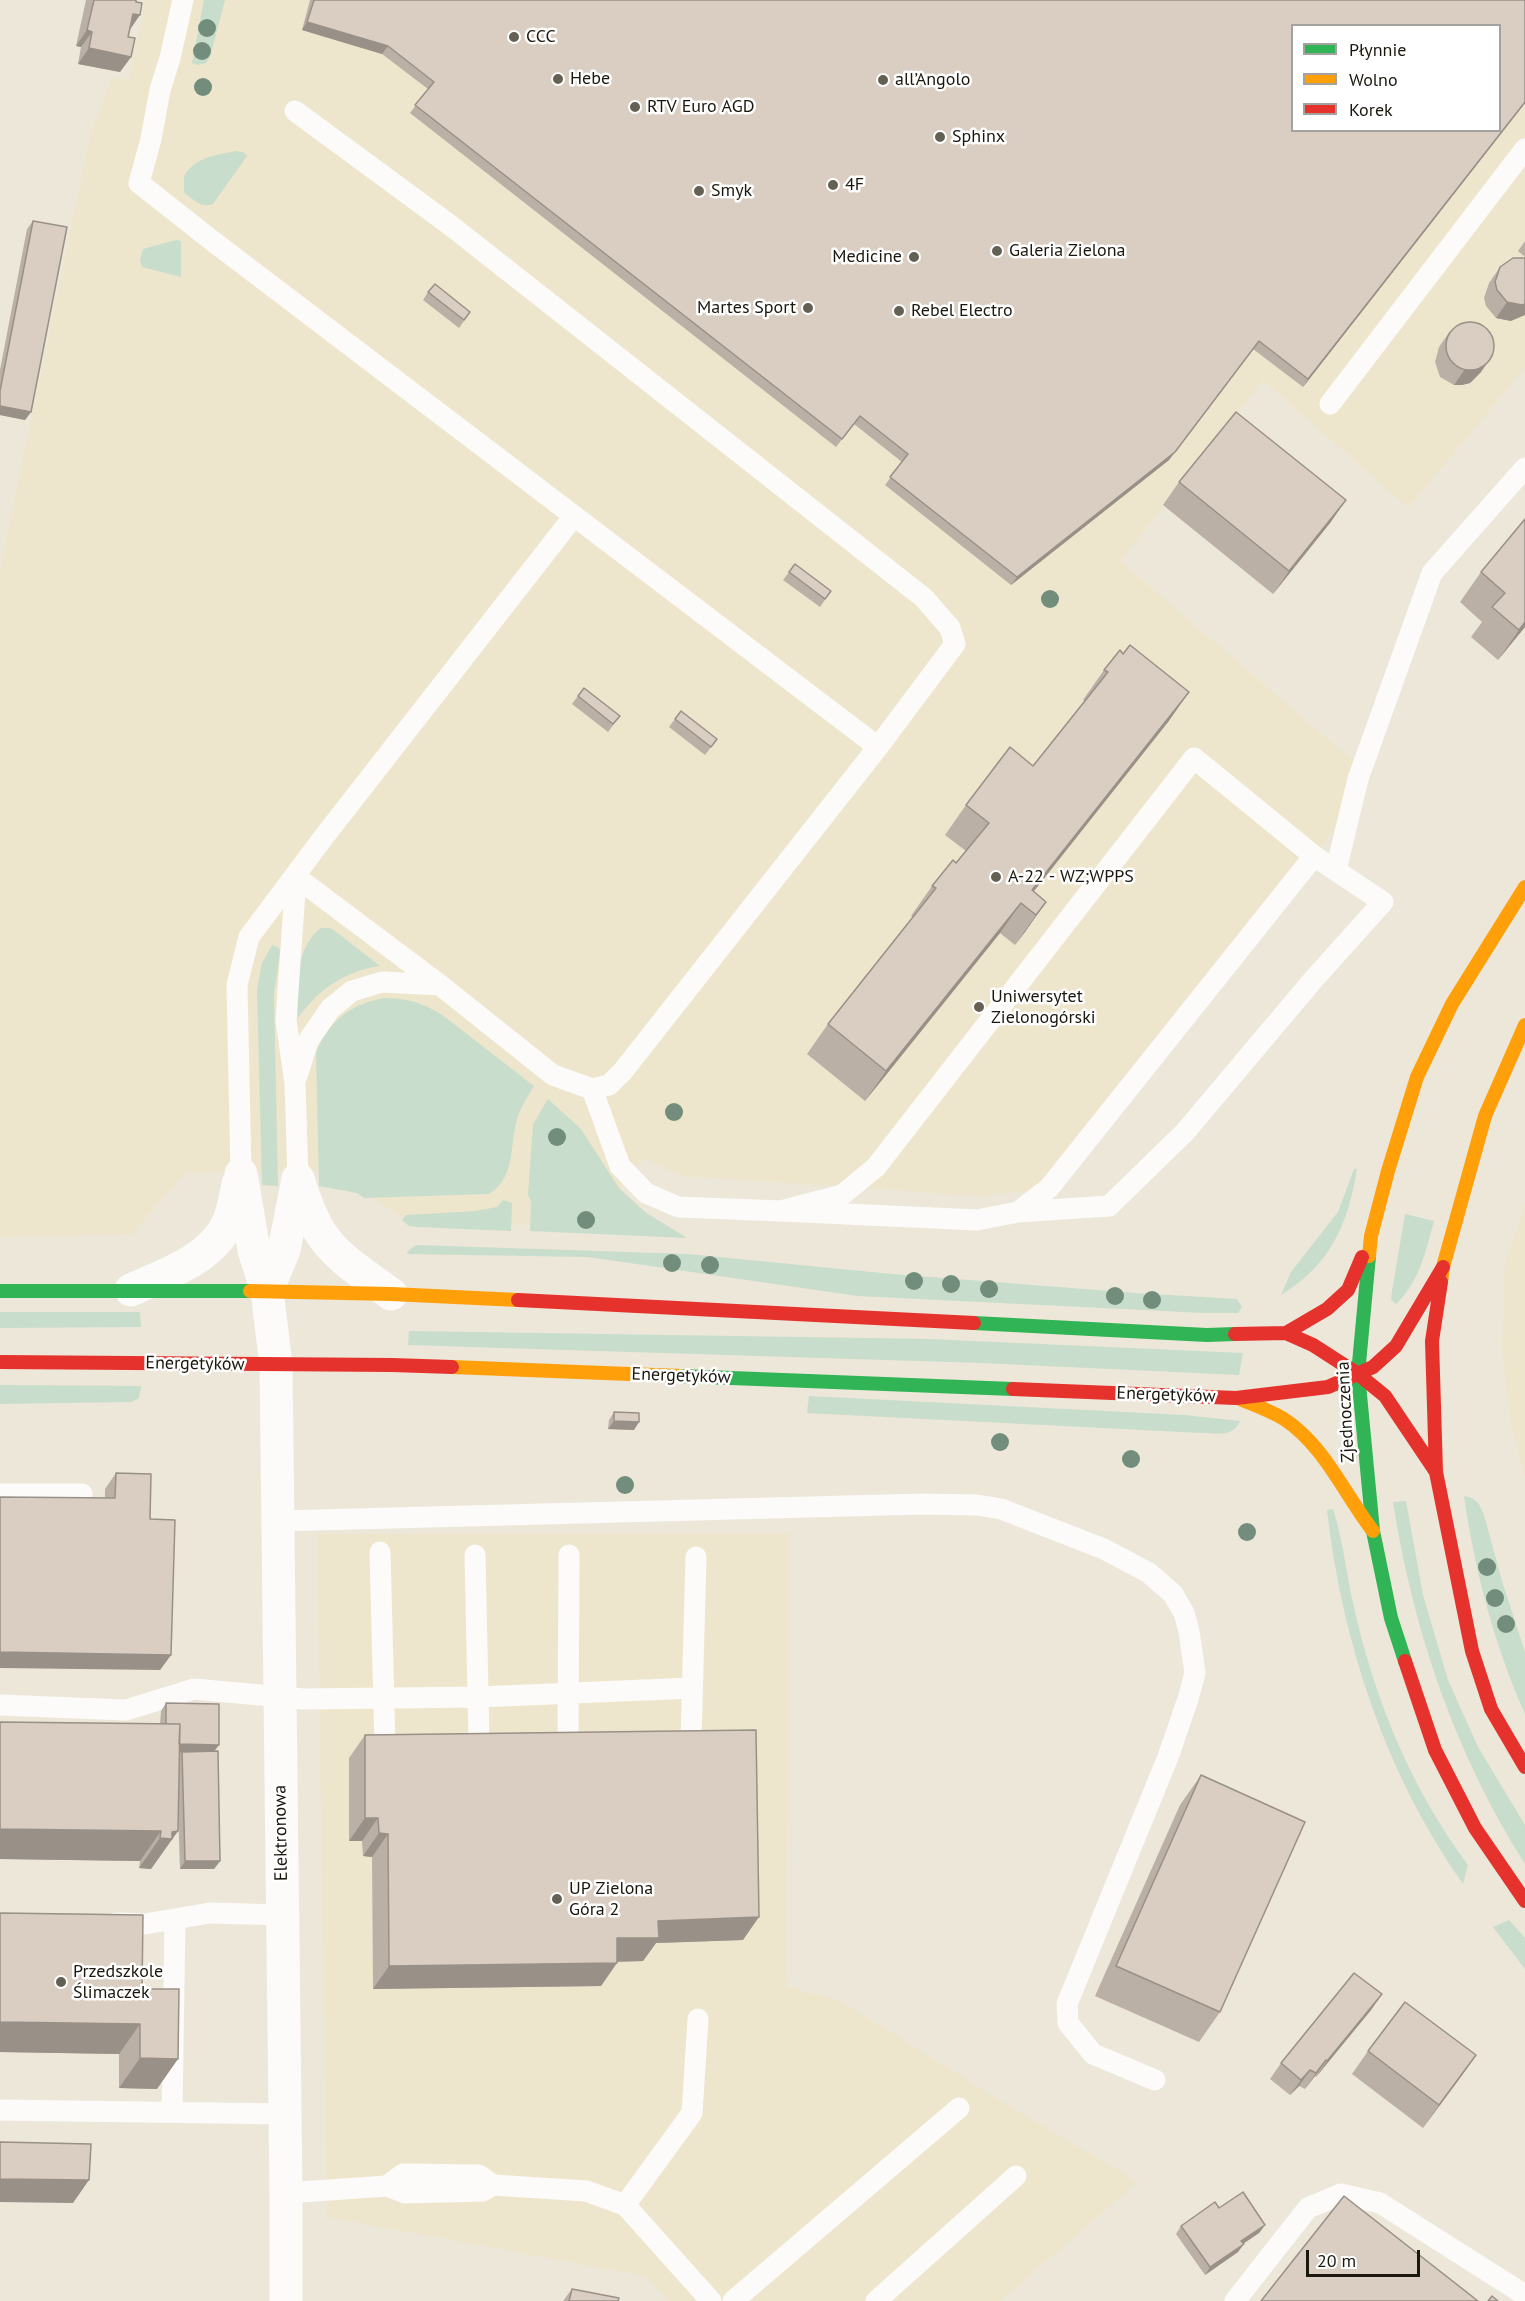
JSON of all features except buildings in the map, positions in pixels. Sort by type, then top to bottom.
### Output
[{"type":"main road","name":"Zjednoczenia","points":[[1525,887],[1452,1004],[1417,1077],[1371,1236],[1358,1374],[1373,1531],[1391,1618],[1435,1750],[1475,1828],[1525,1901]]},
{"type":"main road","points":[[1525,1025],[1485,1116],[1443,1267],[1432,1341],[1436,1472],[1472,1651],[1491,1709],[1525,1767]]},
{"type":"main road","points":[[1286,1333],[1327,1309],[1348,1290],[1371,1236]]},
{"type":"main road","name":"Energetyków","points":[[0,1362],[392,1365],[1236,1398],[1328,1387],[1373,1367],[1396,1346],[1443,1267]]},
{"type":"main road","points":[[0,1291],[267,1291],[391,1294],[1207,1335],[1286,1333],[1358,1374],[1385,1396],[1436,1472]]},
{"type":"main road","points":[[1236,1398],[1268,1409],[1287,1422],[1317,1450],[1359,1515],[1373,1531]]},
{"type":"street","points":[[131,1290],[186,1265],[216,1242],[228,1225],[241,1174]]},
{"type":"street","name":"Elektronowa","points":[[241,1174],[254,1250],[267,1291],[276,1365],[286,2301]]},
{"type":"street","points":[[267,1291],[284,1250],[298,1179]]},
{"type":"street","points":[[298,1179],[314,1222],[322,1236],[337,1252],[391,1294]]},
{"type":"lane","points":[[183,0],[139,183],[878,747]]},
{"type":"lane","points":[[295,111],[450,225],[924,598],[950,628],[956,644],[878,747],[623,1071],[609,1085],[592,1089],[553,1075],[440,985],[296,877]]},
{"type":"lane","points":[[1330,404],[1525,149]]},
{"type":"lane","points":[[1335,870],[1358,779],[1432,573],[1525,468]]},
{"type":"lane","points":[[241,1174],[237,985],[249,937],[323,838],[574,516]]},
{"type":"lane","points":[[592,1089],[620,1166],[646,1194],[678,1207],[977,1220],[1018,1212],[1109,1206],[1185,1132],[1306,988],[1383,902],[1314,856],[1194,758],[876,1167],[842,1195],[781,1211]]},
{"type":"lane","points":[[1018,1212],[1049,1188],[1314,856]]},
{"type":"lane","points":[[296,877],[286,1020],[295,1083],[298,1179]]},
{"type":"lane","points":[[295,1083],[308,1041],[330,1009],[352,991],[382,982],[440,985]]},
{"type":"lane","points":[[0,1494],[82,1494]]},
{"type":"lane","points":[[278,1521],[923,1504],[977,1505],[1001,1509],[1104,1549],[1149,1573],[1173,1594],[1184,1613],[1195,1673],[1168,1757],[1067,2004],[1068,2023],[1093,2054],[1155,2080]]},
{"type":"lane","points":[[380,1552],[385,1744]]},
{"type":"lane","points":[[475,1555],[479,1743]]},
{"type":"lane","points":[[568,1556],[568,1743]]},
{"type":"lane","points":[[691,1740],[696,1557]]},
{"type":"lane","points":[[0,1705],[126,1710],[194,1689],[280,1698],[479,1697],[692,1688]]},
{"type":"lane","points":[[101,1923],[146,1924],[210,1913],[283,1916]]},
{"type":"lane","points":[[172,2112],[175,1919]]},
{"type":"lane","points":[[625,2205],[693,2113],[698,2019]]},
{"type":"lane","points":[[733,2301],[959,2108]]},
{"type":"lane","points":[[0,2110],[285,2114]]},
{"type":"lane","points":[[286,2193],[387,2186],[403,2174],[479,2175],[493,2185],[586,2191],[625,2205],[711,2301]]},
{"type":"lane","points":[[876,2301],[1016,2176]]},
{"type":"lane","points":[[1235,2301],[1308,2208],[1341,2194],[1380,2203],[1525,2295]]},
{"type":"shaded area","points":[[145,0],[1525,0],[1525,368],[1408,508],[1263,380],[1120,561],[1371,776],[1314,856],[1049,1188],[979,1196],[683,1176],[644,1159],[589,1227],[408,1221],[329,1170],[185,1173],[132,1234],[0,1237],[0,569],[91,132],[112,78],[129,80]]},
{"type":"shaded area","points":[[1525,1206],[1525,1479],[1510,1418],[1502,1349],[1505,1263]]},
{"type":"shaded area","points":[[317,1534],[789,1534],[786,1971],[788,1987],[841,2001],[993,2096],[1138,2182],[1000,2301],[668,2301],[645,2276],[327,2217]]},
{"type":"green space","points":[[204,0],[225,0],[210,57],[206,63],[198,65],[192,63]]},
{"type":"green space","points":[[236,151],[243,152],[247,156],[213,204],[201,204],[184,192],[184,176],[194,165],[207,158]]},
{"type":"green space","points":[[176,240],[181,241],[181,277],[142,267],[140,260],[143,249]]},
{"type":"green space","points":[[321,928],[330,928],[335,931],[380,966],[355,972],[333,983],[314,999],[298,1018],[297,994],[302,957],[312,936]]},
{"type":"green space","points":[[272,945],[279,948],[280,952],[274,994],[278,1186],[262,1185],[257,990],[262,963]]},
{"type":"green space","points":[[385,998],[414,1002],[441,1014],[534,1086],[518,1116],[508,1169],[498,1187],[489,1194],[364,1198],[357,1193],[319,1186],[316,1053],[327,1032],[343,1015],[362,1004]]},
{"type":"green space","points":[[548,1099],[581,1129],[619,1188],[645,1212],[687,1238],[530,1231],[531,1201],[528,1195],[533,1124]]},
{"type":"green space","points":[[1354,1169],[1357,1169],[1348,1208],[1334,1242],[1312,1271],[1281,1295],[1291,1272],[1338,1212]]},
{"type":"green space","points":[[503,1200],[512,1203],[511,1231],[417,1227],[409,1226],[402,1220],[406,1215],[475,1211],[497,1207]]},
{"type":"green space","points":[[1405,1214],[1434,1221],[1416,1276],[1404,1296],[1396,1304],[1391,1300]]},
{"type":"green space","points":[[416,1245],[688,1254],[892,1274],[1237,1299],[1242,1307],[1238,1313],[1204,1313],[858,1296],[588,1257],[407,1254]]},
{"type":"green space","points":[[0,1312],[140,1312],[141,1327],[0,1328]]},
{"type":"green space","points":[[409,1331],[929,1339],[1243,1353],[1239,1375],[982,1363],[408,1345]]},
{"type":"green space","points":[[0,1385],[141,1386],[139,1398],[131,1402],[0,1404]]},
{"type":"green space","points":[[809,1396],[1184,1415],[1240,1421],[1233,1430],[1218,1434],[807,1413]]},
{"type":"green space","points":[[1464,1496],[1472,1498],[1479,1504],[1484,1515],[1525,1652],[1525,1714],[1504,1661],[1487,1607]]},
{"type":"green space","points":[[1406,1501],[1423,1595],[1448,1680],[1478,1747],[1525,1825],[1525,1864],[1478,1779],[1440,1690],[1412,1597],[1393,1502]]},
{"type":"green space","points":[[1333,1509],[1356,1616],[1386,1715],[1430,1808],[1468,1865],[1463,1884],[1411,1798],[1372,1706],[1356,1658],[1334,1559],[1327,1510]]},
{"type":"green space","points":[[1509,1920],[1525,1938],[1525,1969],[1493,1927]]},
{"type":"traffic: fast","points":[[1369,1256],[1358,1374],[1373,1531],[1391,1618],[1405,1661]]},
{"type":"traffic: fast","points":[[0,1291],[250,1291]]},
{"type":"traffic: fast","points":[[974,1323],[1207,1335],[1235,1334]]},
{"type":"traffic: fast","points":[[680,1376],[1013,1389]]},
{"type":"traffic: slow","points":[[1369,1256],[1371,1236],[1388,1171],[1417,1077],[1452,1004],[1525,887]]},
{"type":"traffic: slow","points":[[1441,1282],[1443,1267],[1485,1116],[1525,1025]]},
{"type":"traffic: slow","points":[[250,1291],[518,1300]]},
{"type":"traffic: slow","points":[[452,1367],[680,1376]]},
{"type":"traffic: slow","points":[[1238,1398],[1284,1419],[1311,1442],[1373,1531]]},
{"type":"traffic: jam","points":[[1286,1333],[1327,1309],[1348,1290],[1362,1257]]},
{"type":"traffic: jam","points":[[1013,1389],[1236,1398],[1328,1387],[1373,1367],[1396,1346],[1443,1267]]},
{"type":"traffic: jam","points":[[1441,1282],[1432,1341],[1436,1472],[1472,1651],[1491,1709],[1525,1767]]},
{"type":"traffic: jam","points":[[518,1300],[974,1323]]},
{"type":"traffic: jam","points":[[1235,1334],[1286,1333],[1313,1345],[1358,1374],[1385,1396],[1436,1472]]},
{"type":"traffic: jam","points":[[0,1362],[452,1367]]},
{"type":"traffic: jam","points":[[1405,1661],[1435,1750],[1475,1828],[1525,1901]]},
{"type":"place","name":"CCC","points":[[514,37]]},
{"type":"place","name":"Hebe","points":[[558,79]]},
{"type":"place","name":"all’Angolo","points":[[883,80]]},
{"type":"place","name":"RTV Euro AGD","points":[[635,107]]},
{"type":"place","name":"Sphinx","points":[[940,137]]},
{"type":"place","name":"4F","points":[[833,185]]},
{"type":"place","name":"Smyk","points":[[699,191]]},
{"type":"place","name":"Galeria Zielona","points":[[997,251]]},
{"type":"place","name":"Medicine","points":[[914,257]]},
{"type":"place","name":"Martes Sport","points":[[808,308]]},
{"type":"place","name":"Rebel Electro","points":[[899,311]]},
{"type":"place","name":"A-22 - WZ;WPPS","points":[[996,877]]},
{"type":"place","name":"Uniwersytet Zielonogórski","points":[[979,1007]]},
{"type":"place","name":"UP Zielona Góra 2","points":[[557,1899]]},
{"type":"place","name":"Przedszkole Ślimaczek","points":[[61,1982]]}]
